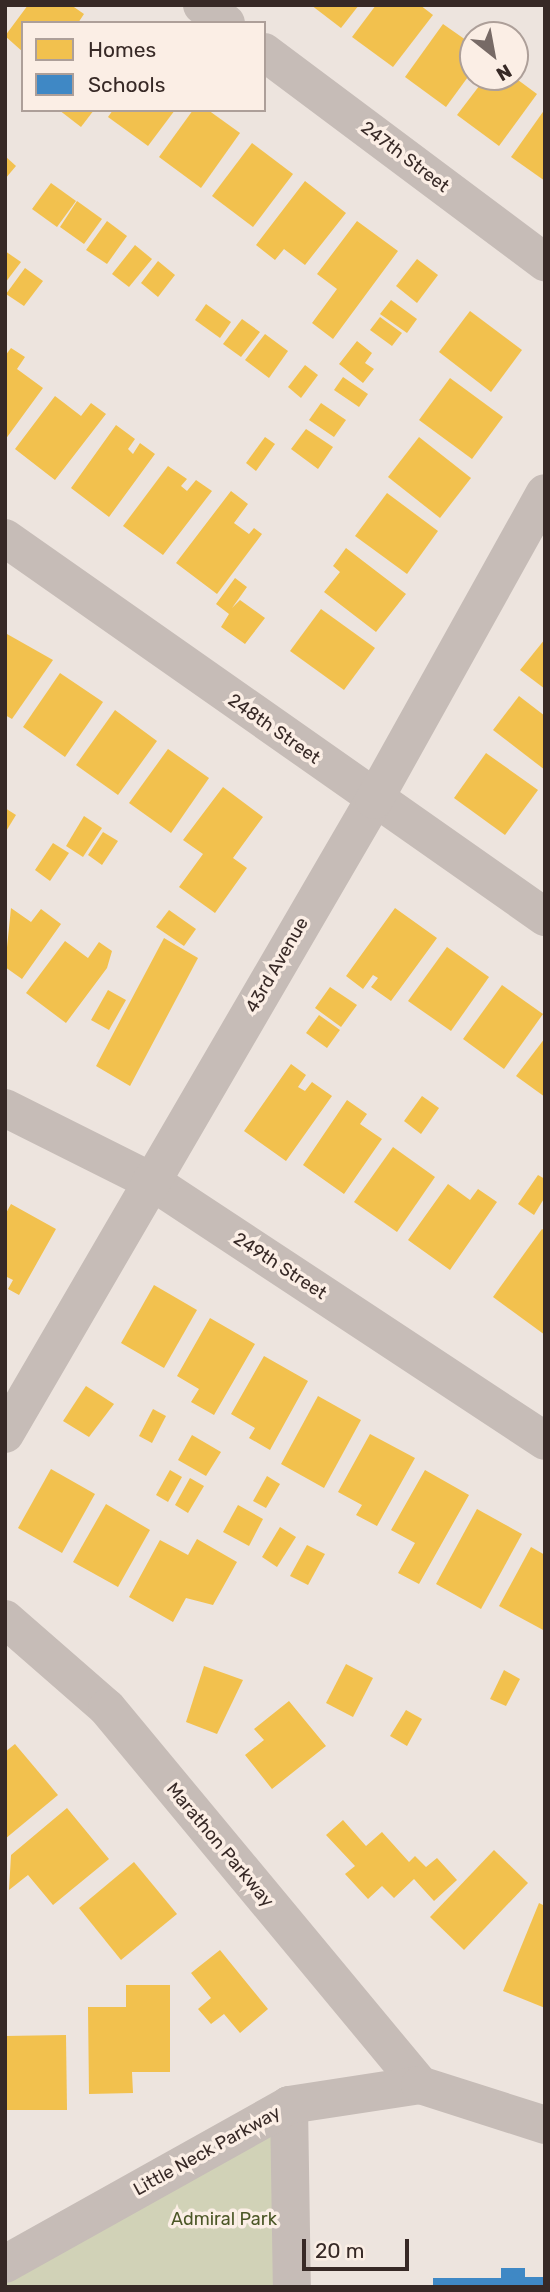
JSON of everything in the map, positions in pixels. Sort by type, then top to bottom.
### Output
[{"type":"street","points":[[202,5],[223,21]]},
{"type":"street","name":"247th Street","points":[[266,53],[545,262]]},
{"type":"street","name":"43rd Avenue","points":[[5,1434],[374,800],[545,493]]},
{"type":"street","name":"248th Street","points":[[5,538],[374,800],[545,917]]},
{"type":"street","name":"249th Street","points":[[5,1108],[151,1181],[545,1441]]},
{"type":"street","name":"Marathon Parkway","points":[[5,1619],[107,1708],[420,2085]]},
{"type":"street","name":"Little Neck Parkway","points":[[5,2264],[289,2105],[420,2085],[545,2124]]},
{"type":"street","points":[[289,2105],[292,2287]]},
{"type":"green space","name":"Admiral Park","points":[[289,2105],[292,2287],[5,2287],[5,2264]]},
{"type":"building: Homes","points":[[28,5],[71,5],[84,14],[79,21],[21,21],[21,50],[5,36]]},
{"type":"building: Homes","points":[[311,5],[359,5],[341,28]]},
{"type":"building: Homes","points":[[376,5],[420,5],[433,15],[393,67],[352,37]]},
{"type":"building: Homes","points":[[443,24],[459,35],[459,89],[446,107],[405,77]]},
{"type":"building: Homes","points":[[529,88],[537,94],[499,146],[457,115],[475,91],[529,91]]},
{"type":"building: Homes","points":[[545,109],[545,181],[511,157]]},
{"type":"building: Homes","points":[[62,112],[92,112],[81,127]]},
{"type":"building: Homes","points":[[112,112],[174,112],[148,146],[108,117]]},
{"type":"building: Homes","points":[[192,112],[211,112],[240,133],[201,188],[159,157]]},
{"type":"building: Homes","points":[[252,143],[293,174],[253,227],[212,196]]},
{"type":"building: Homes","points":[[5,156],[16,166],[5,179]]},
{"type":"building: Homes","points":[[305,181],[346,213],[305,265],[284,249],[275,260],[256,245]]},
{"type":"building: Homes","points":[[51,183],[76,201],[57,227],[32,209]]},
{"type":"building: Homes","points":[[77,201],[102,219],[84,244],[60,227]]},
{"type":"building: Homes","points":[[107,221],[127,236],[107,264],[86,250]]},
{"type":"building: Homes","points":[[357,221],[398,251],[333,339],[312,323],[337,289],[317,274]]},
{"type":"building: Homes","points":[[135,245],[152,259],[129,287],[112,274]]},
{"type":"building: Homes","points":[[5,251],[21,262],[5,283]]},
{"type":"building: Homes","points":[[417,259],[438,275],[417,303],[396,286]]},
{"type":"building: Homes","points":[[158,261],[175,275],[158,297],[141,283]]},
{"type":"building: Homes","points":[[25,268],[43,281],[24,306],[6,294]]},
{"type":"building: Homes","points":[[391,300],[417,319],[407,333],[380,314]]},
{"type":"building: Homes","points":[[206,304],[231,322],[220,338],[195,320]]},
{"type":"building: Homes","points":[[470,311],[522,350],[491,392],[439,352]]},
{"type":"building: Homes","points":[[380,317],[402,333],[392,346],[370,330]]},
{"type":"building: Homes","points":[[242,319],[260,332],[241,357],[223,344]]},
{"type":"building: Homes","points":[[265,334],[288,351],[269,378],[245,360]]},
{"type":"building: Homes","points":[[357,341],[372,353],[365,363],[374,369],[363,383],[339,364]]},
{"type":"building: Homes","points":[[11,348],[25,357],[17,369],[43,388],[5,440],[5,356]]},
{"type":"building: Homes","points":[[305,365],[318,375],[301,398],[288,387]]},
{"type":"building: Homes","points":[[343,377],[368,394],[359,407],[334,390]]},
{"type":"building: Homes","points":[[450,378],[503,417],[472,459],[419,420]]},
{"type":"building: Homes","points":[[55,396],[81,416],[91,403],[106,414],[55,480],[15,449]]},
{"type":"building: Homes","points":[[321,403],[346,420],[334,437],[309,420]]},
{"type":"building: Homes","points":[[116,425],[135,439],[128,449],[133,454],[140,443],[155,454],[109,517],[71,488]]},
{"type":"building: Homes","points":[[306,429],[333,447],[318,469],[291,449]]},
{"type":"building: Homes","points":[[265,437],[275,444],[256,471],[246,463]]},
{"type":"building: Homes","points":[[419,437],[471,478],[440,518],[388,477]]},
{"type":"building: Homes","points":[[168,466],[187,479],[181,486],[187,491],[196,480],[212,491],[163,555],[123,526]]},
{"type":"building: Homes","points":[[231,491],[248,504],[234,523],[249,534],[254,528],[262,534],[217,594],[176,563]]},
{"type":"building: Homes","points":[[387,493],[438,531],[407,574],[355,536]]},
{"type":"building: Homes","points":[[346,548],[406,594],[376,632],[324,592],[340,572],[333,566]]},
{"type":"building: Homes","points":[[235,578],[247,587],[232,608],[240,600],[265,618],[245,644],[221,627],[229,614],[216,604]]},
{"type":"building: Homes","points":[[321,609],[375,648],[344,690],[290,651]]},
{"type":"building: Homes","points":[[7,634],[53,660],[12,719],[5,715]]},
{"type":"building: Homes","points":[[545,639],[545,689],[520,670]]},
{"type":"building: Homes","points":[[60,673],[103,702],[65,757],[23,727]]},
{"type":"building: Homes","points":[[519,696],[545,716],[545,770],[493,730]]},
{"type":"building: Homes","points":[[115,710],[157,741],[118,795],[76,765]]},
{"type":"building: Homes","points":[[168,749],[209,778],[171,833],[129,803]]},
{"type":"building: Homes","points":[[486,753],[538,790],[505,835],[454,798]]},
{"type":"building: Homes","points":[[223,787],[263,817],[233,858],[247,868],[215,913],[179,887],[203,854],[183,840]]},
{"type":"building: Homes","points":[[5,808],[16,815],[5,833]]},
{"type":"building: Homes","points":[[84,816],[102,828],[83,857],[66,846]]},
{"type":"building: Homes","points":[[103,832],[118,841],[102,865],[88,855]]},
{"type":"building: Homes","points":[[53,843],[69,853],[50,881],[35,870]]},
{"type":"building: Homes","points":[[11,908],[31,922],[41,909],[61,924],[22,979],[5,967]]},
{"type":"building: Homes","points":[[395,908],[437,938],[391,1001],[371,987],[378,978],[373,975],[363,989],[346,976]]},
{"type":"building: Homes","points":[[169,910],[196,929],[184,946],[156,927]]},
{"type":"building: Homes","points":[[164,938],[198,958],[130,1086],[96,1066]]},
{"type":"building: Homes","points":[[65,941],[88,958],[99,942],[112,951],[107,968],[66,1023],[26,993]]},
{"type":"building: Homes","points":[[447,947],[489,977],[451,1031],[408,1001]]},
{"type":"building: Homes","points":[[502,985],[543,1014],[504,1069],[463,1039]]},
{"type":"building: Homes","points":[[330,987],[357,1005],[341,1027],[315,1008]]},
{"type":"building: Homes","points":[[108,990],[126,1000],[109,1030],[91,1020]]},
{"type":"building: Homes","points":[[319,1015],[340,1030],[327,1048],[306,1033]]},
{"type":"building: Homes","points":[[545,1038],[545,1097],[516,1076]]},
{"type":"building: Homes","points":[[291,1064],[306,1075],[298,1087],[305,1091],[312,1082],[332,1096],[286,1161],[244,1131]]},
{"type":"building: Homes","points":[[422,1096],[439,1108],[421,1134],[404,1121]]},
{"type":"building: Homes","points":[[347,1100],[367,1114],[360,1124],[382,1139],[344,1194],[303,1165]]},
{"type":"building: Homes","points":[[393,1147],[435,1177],[397,1232],[354,1202]]},
{"type":"building: Homes","points":[[538,1175],[545,1179],[545,1197],[534,1215],[518,1204]]},
{"type":"building: Homes","points":[[448,1184],[470,1200],[478,1189],[497,1202],[450,1270],[408,1240]]},
{"type":"building: Homes","points":[[11,1204],[56,1229],[19,1295],[8,1289],[13,1280],[5,1276],[5,1215]]},
{"type":"building: Homes","points":[[542,1229],[545,1231],[545,1335],[493,1297]]},
{"type":"building: Homes","points":[[154,1285],[197,1310],[164,1368],[121,1343]]},
{"type":"building: Homes","points":[[210,1318],[255,1344],[214,1415],[191,1402],[199,1389],[177,1376]]},
{"type":"building: Homes","points":[[264,1356],[308,1381],[270,1450],[249,1438],[255,1428],[231,1414]]},
{"type":"building: Homes","points":[[86,1386],[114,1404],[89,1437],[63,1421]]},
{"type":"building: Homes","points":[[318,1396],[361,1420],[324,1488],[281,1464]]},
{"type":"building: Homes","points":[[153,1409],[166,1416],[152,1443],[139,1436]]},
{"type":"building: Homes","points":[[370,1434],[415,1458],[377,1526],[356,1515],[362,1505],[338,1492]]},
{"type":"building: Homes","points":[[192,1435],[221,1452],[206,1476],[178,1460]]},
{"type":"building: Homes","points":[[51,1469],[95,1494],[62,1553],[18,1528]]},
{"type":"building: Homes","points":[[170,1470],[182,1477],[168,1502],[156,1495]]},
{"type":"building: Homes","points":[[425,1470],[469,1495],[419,1584],[398,1573],[415,1543],[391,1530]]},
{"type":"building: Homes","points":[[267,1476],[280,1484],[266,1508],[253,1501]]},
{"type":"building: Homes","points":[[190,1478],[204,1486],[188,1513],[175,1505]]},
{"type":"building: Homes","points":[[106,1504],[150,1530],[118,1587],[73,1562]]},
{"type":"building: Homes","points":[[238,1505],[263,1519],[249,1546],[223,1532]]},
{"type":"building: Homes","points":[[477,1509],[522,1534],[481,1609],[436,1584]]},
{"type":"building: Homes","points":[[280,1527],[296,1537],[277,1567],[262,1557]]},
{"type":"building: Homes","points":[[197,1539],[237,1562],[213,1605],[186,1598],[173,1622],[129,1597],[160,1540],[188,1555]]},
{"type":"building: Homes","points":[[307,1545],[325,1554],[308,1585],[290,1576]]},
{"type":"building: Homes","points":[[531,1547],[545,1555],[545,1631],[499,1606]]},
{"type":"building: Homes","points":[[346,1664],[373,1678],[353,1717],[326,1703]]},
{"type":"building: Homes","points":[[204,1666],[243,1680],[217,1734],[186,1722]]},
{"type":"building: Homes","points":[[504,1670],[520,1679],[506,1706],[490,1699]]},
{"type":"building: Homes","points":[[289,1701],[326,1746],[272,1789],[245,1755],[264,1740],[254,1729]]},
{"type":"building: Homes","points":[[406,1710],[422,1719],[407,1746],[390,1736]]},
{"type":"building: Homes","points":[[15,1744],[58,1795],[5,1839],[5,1752]]},
{"type":"building: Homes","points":[[67,1808],[109,1859],[53,1905],[28,1875],[9,1890],[11,1855]]},
{"type":"building: Homes","points":[[343,1820],[366,1846],[382,1832],[409,1862],[415,1856],[426,1867],[437,1858],[457,1880],[434,1901],[414,1879],[394,1898],[382,1886],[368,1899],[345,1874],[355,1866],[326,1835]]},
{"type":"building: Homes","points":[[494,1850],[528,1883],[464,1950],[430,1917]]},
{"type":"building: Homes","points":[[134,1862],[177,1914],[121,1960],[79,1908]]},
{"type":"building: Homes","points":[[539,1903],[545,1906],[545,2008],[503,1991]]},
{"type":"building: Homes","points":[[220,1950],[268,2009],[240,2033],[224,2014],[211,2024],[198,2009],[211,1998],[191,1973]]},
{"type":"building: Homes","points":[[126,1985],[170,1985],[170,2072],[132,2072],[133,2093],[89,2094],[88,2007],[126,2007]]},
{"type":"building: Homes","points":[[66,2035],[67,2110],[5,2110],[5,2036]]},
{"type":"building: Schools","points":[[501,2268],[525,2268],[525,2277],[545,2277],[545,2287],[433,2287],[433,2278],[501,2278]]}]
